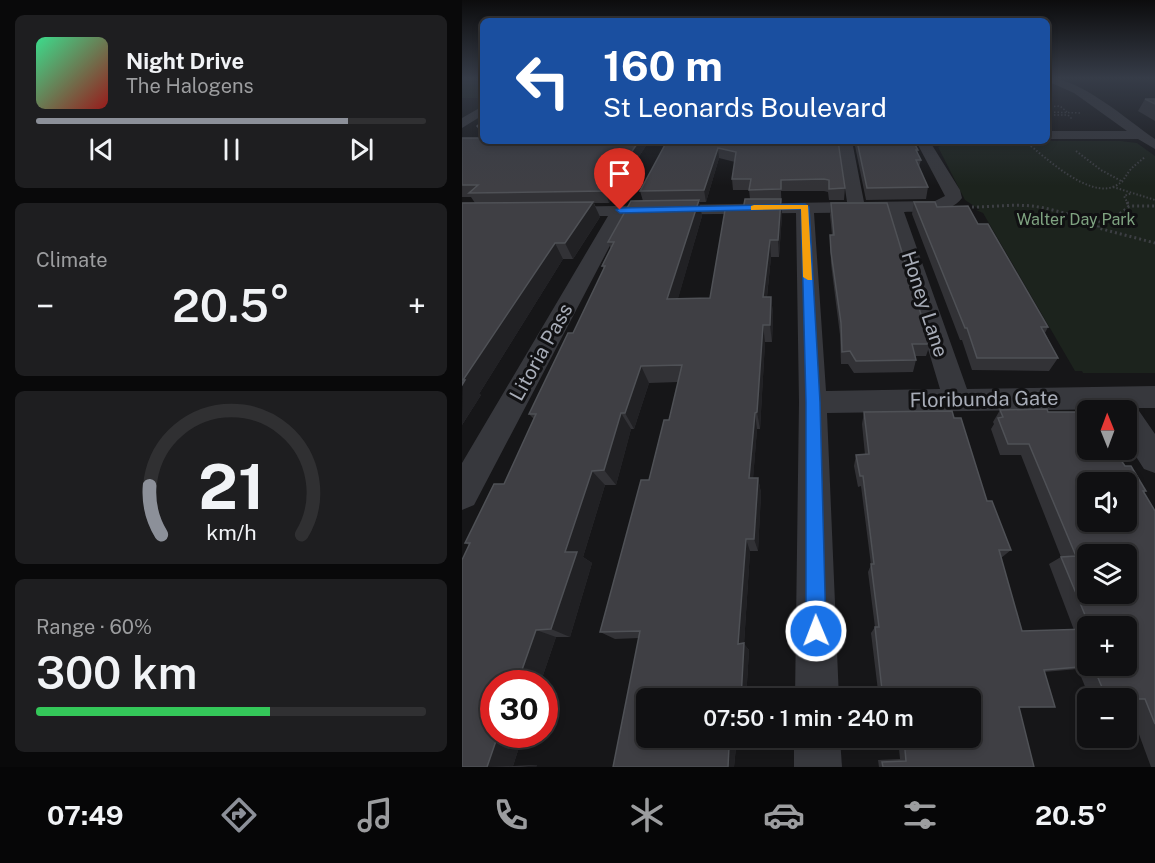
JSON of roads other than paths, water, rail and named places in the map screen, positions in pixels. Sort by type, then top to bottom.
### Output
[{"type":"street","points":[[462,124],[477,114]]},
{"type":"street","points":[[1110,114],[1155,145]]},
{"type":"street","points":[[1122,114],[1155,135]]},
{"type":"street","points":[[1050,135],[1140,135]]},
{"type":"street","points":[[846,144],[856,207]]},
{"type":"street","points":[[541,211],[938,206],[954,198],[926,144]]},
{"type":"street","points":[[805,207],[813,402],[817,688]]},
{"type":"street","name":"Honey Lane","points":[[894,207],[957,399]]},
{"type":"street","name":"Litoria Pass","points":[[462,494],[620,210]]},
{"type":"street","name":"Floribunda Gate","points":[[1137,403],[1155,397]]},
{"type":"street","name":"Floribunda Gate","points":[[813,402],[957,399],[1077,406]]},
{"type":"street","points":[[1137,431],[1155,459]]},
{"type":"street","points":[[817,748],[818,767]]},
{"type":"park label","name":"Walter Day Park","points":[[1076,219]]}]
